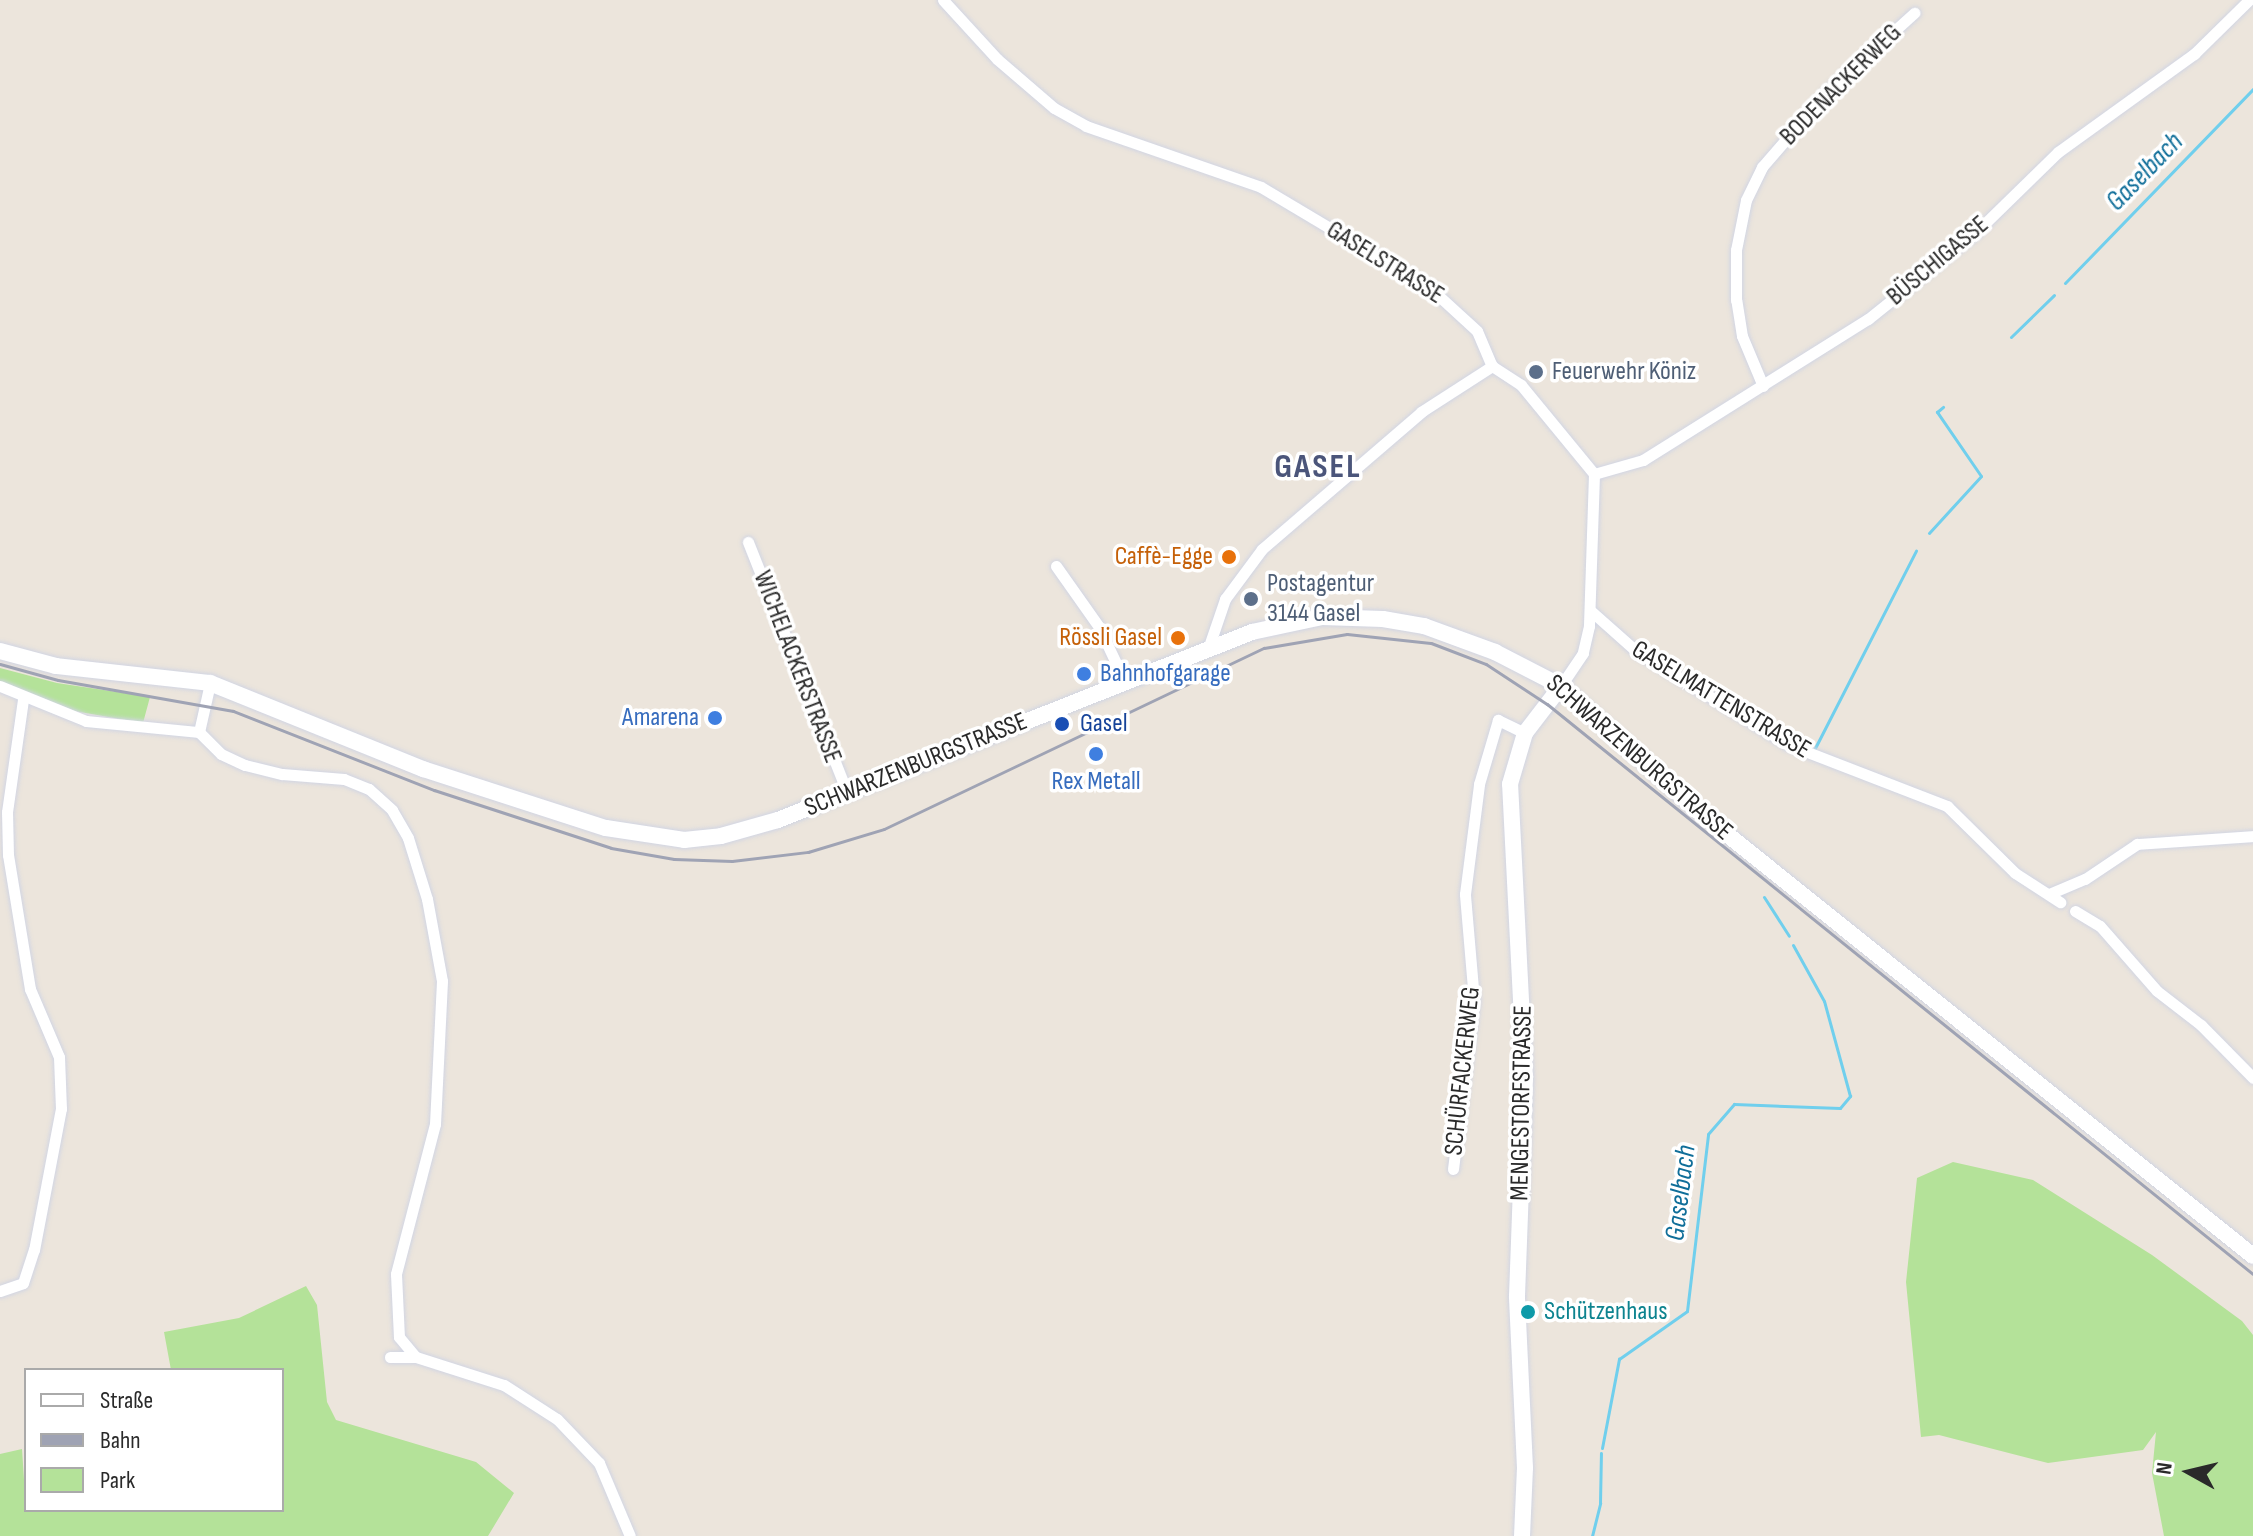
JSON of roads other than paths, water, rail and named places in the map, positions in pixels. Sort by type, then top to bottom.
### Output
[{"type":"main road","name":"SCHWARZENBURGSTRASSE","points":[[0,651],[56,666],[210,683],[397,760],[639,836],[721,836],[847,792],[1209,646],[1300,620],[1383,619],[1468,640],[1561,686],[1698,811],[2253,1256]]},
{"type":"main road","name":"MENGESTORFSTRASSE","points":[[1522,1536],[1525,1468],[1517,1296],[1524,1041],[1510,784],[1525,733],[1561,686]]},
{"type":"street","name":"GASELSTRASSE","points":[[943,0],[997,59],[1054,108],[1086,126],[1261,187],[1429,287],[1477,331],[1492,366]]},
{"type":"street","name":"BÜSCHIGASSE","points":[[1594,474],[1643,460],[1763,386],[1912,287],[2058,152],[2194,54],[2249,0]]},
{"type":"street","name":"BODENACKERWEG","points":[[1763,386],[1742,336],[1736,300],[1736,250],[1746,200],[1762,167],[1827,92],[1914,13]]},
{"type":"street","points":[[1209,646],[1221,607],[1255,555],[1421,412],[1492,366],[1521,385],[1594,474],[1591,611],[1585,648],[1561,686]]},
{"type":"street","name":"WICHELACKERSTRASSE","points":[[748,542],[847,792]]},
{"type":"street","points":[[1056,566],[1099,627],[1124,680]]},
{"type":"street","name":"GASELMATTENSTRASSE","points":[[1591,611],[1636,651],[1787,744],[1947,806],[2015,873],[2060,902]]},
{"type":"street","points":[[199,732],[210,683]]},
{"type":"street","points":[[0,686],[23,699],[100,723],[199,732],[221,754],[264,771],[344,779],[364,787],[396,816],[416,861],[438,942],[442,1008],[434,1134],[396,1274],[399,1337],[390,1357],[416,1357],[504,1385],[557,1419],[599,1463],[630,1536]]},
{"type":"street","points":[[0,1291],[23,1283],[34,1250],[61,1109],[59,1057],[30,989],[8,855],[7,812],[23,699]]},
{"type":"street","name":"SCHÜRFACKERWEG","points":[[1453,1169],[1474,1000],[1465,894],[1479,784],[1498,720],[1525,733]]},
{"type":"street","points":[[2049,894],[2085,879],[2137,844],[2253,836]]},
{"type":"street","points":[[2075,911],[2100,926],[2157,991],[2201,1025],[2253,1078]]},
{"type":"street","points":[[399,1337],[416,1357]]},
{"type":"waterway","name":"Gaselbach","points":[[2065,283],[2253,89]]},
{"type":"waterway","name":"Gaselbach","points":[[2011,337],[2054,295]]},
{"type":"waterway","name":"Gaselbach","points":[[1929,533],[1981,476],[1937,412],[1943,407]]},
{"type":"waterway","name":"Gaselbach","points":[[1814,750],[1916,551]]},
{"type":"waterway","name":"Gaselbach","points":[[1764,897],[1789,936]]},
{"type":"waterway","name":"Gaselbach","points":[[1602,1448],[1619,1359],[1687,1311],[1708,1134],[1734,1104],[1840,1108],[1850,1096],[1824,1001],[1793,945]]},
{"type":"waterway","name":"Gaselbach","points":[[1592,1536],[1600,1503],[1601,1453]]},
{"type":"railway","points":[[0,664],[58,680],[233,711],[434,790],[611,848],[674,859],[732,861],[808,852],[884,829],[1264,648],[1347,634],[1431,643],[1486,664],[1547,704],[2253,1274]]},
{"type":"place","name":"Feuerwehr Köniz","points":[[1536,372]]},
{"type":"place","name":"Caffè-Egge","points":[[1229,557]]},
{"type":"place","name":"Postagentur 3144 Gasel","points":[[1251,599]]},
{"type":"place","name":"Rössli Gasel","points":[[1178,638]]},
{"type":"place","name":"Bahnhofgarage","points":[[1084,674]]},
{"type":"place","name":"Amarena","points":[[715,718]]},
{"type":"place","name":"Gasel","points":[[1062,724]]},
{"type":"place","name":"Rex Metall","points":[[1096,754]]},
{"type":"place","name":"Schützenhaus","points":[[1528,1312]]},
{"type":"district","name":"GASEL","points":[[1318,467]]}]
